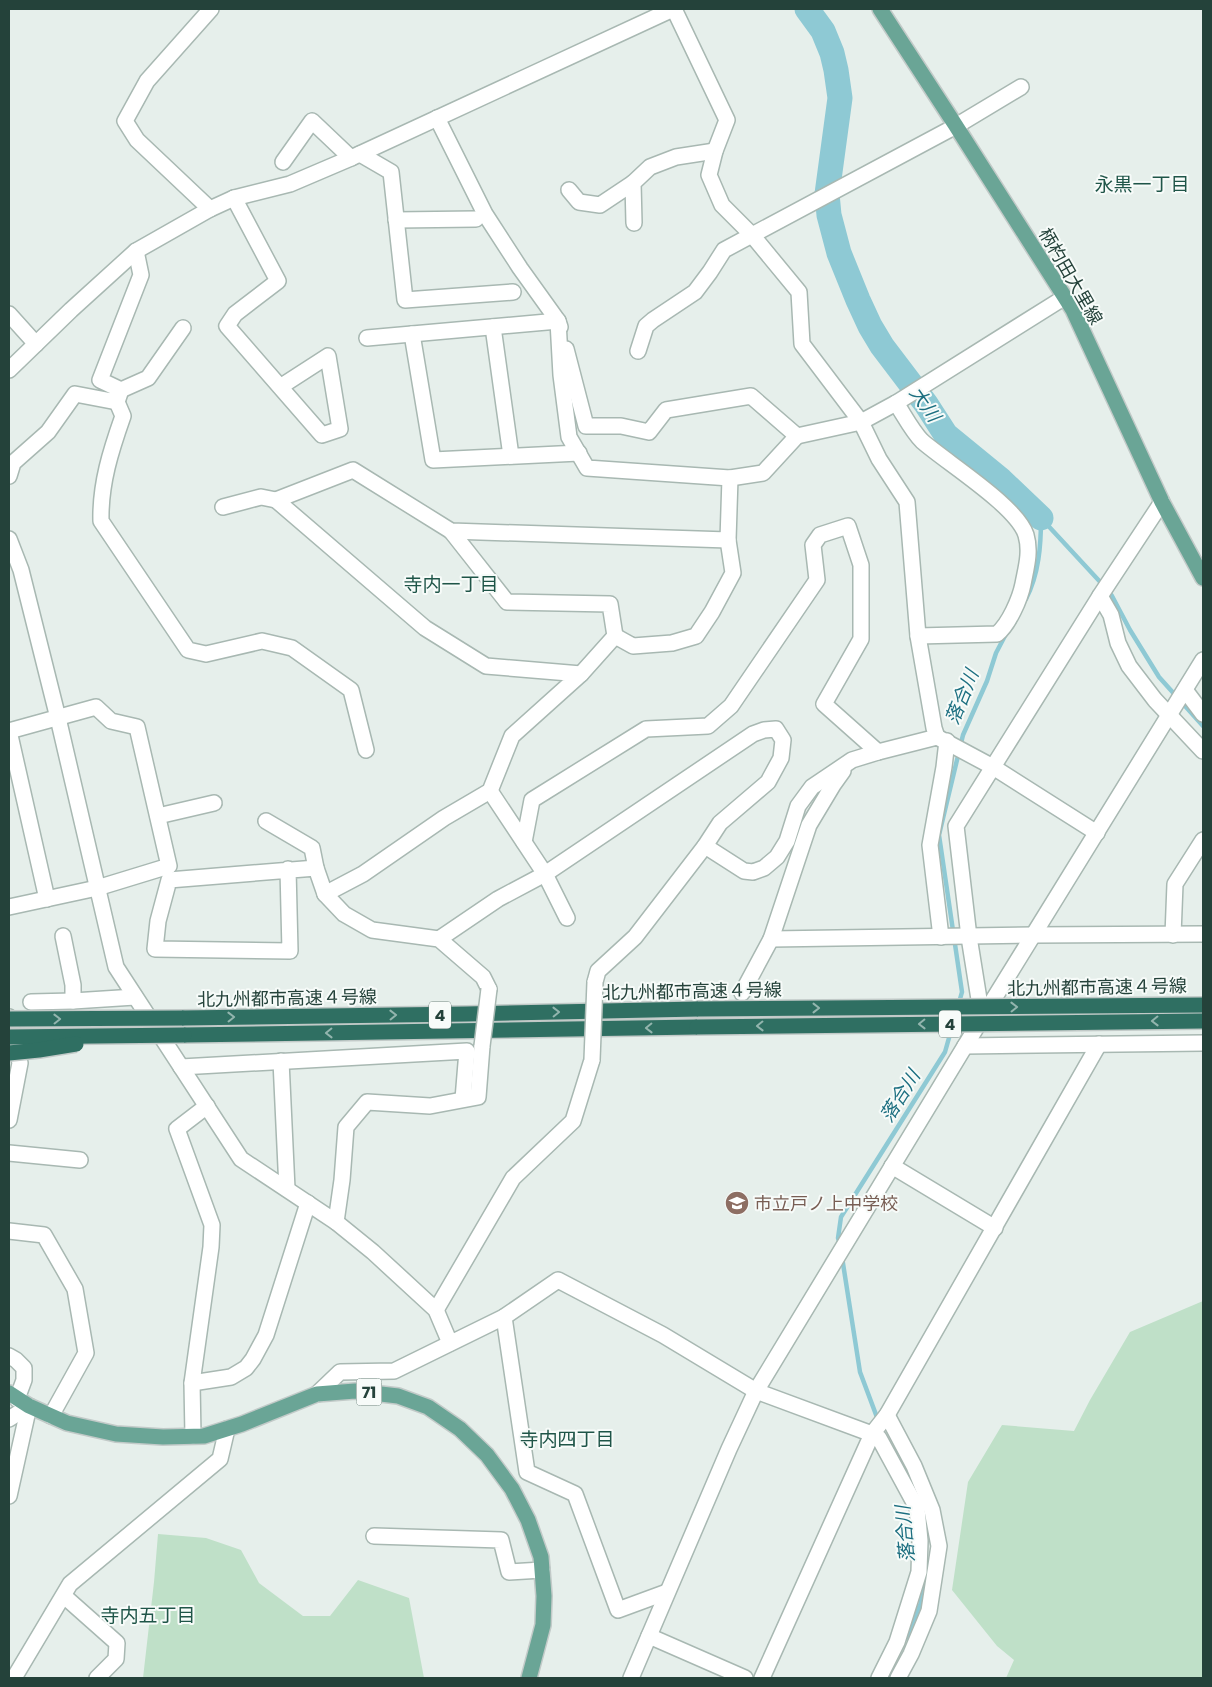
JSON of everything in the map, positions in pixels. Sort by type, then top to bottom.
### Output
[{"type":"highway","name":"北九州都市高速４号線","points":[[9,1018],[182,1018],[698,1009],[1203,1005]]},
{"type":"highway","name":"北九州都市高速４号線","points":[[127,1036],[1203,1021]]},
{"type":"highway","name":"4","points":[[9,1037],[127,1036]]},
{"type":"highway","points":[[9,1053],[127,1036]]},
{"type":"main road","name":"柄杓田大里線","points":[[880,9],[1073,310],[1162,502],[1203,578]]},
{"type":"main road","name":"71","points":[[18,1399],[67,1423],[116,1434],[163,1436],[204,1436],[242,1424],[318,1394],[355,1391],[398,1396],[428,1408],[460,1429],[487,1456],[512,1489],[528,1520],[541,1558],[544,1596],[543,1625],[529,1678]]},
{"type":"street","points":[[210,209],[136,140],[125,121],[147,81],[211,9]]},
{"type":"street","points":[[9,370],[70,310],[136,251],[210,209],[234,198],[290,184],[355,156],[674,9],[727,120],[715,151],[709,175],[722,205],[752,235],[799,292],[802,344],[861,422],[879,459],[907,502],[918,636],[934,728],[942,739],[993,767],[1097,833]]},
{"type":"street","points":[[638,351],[646,326],[695,292],[724,250],[956,126],[1021,87]]},
{"type":"street","points":[[437,118],[485,214],[520,268],[558,321],[586,426],[621,426],[649,432],[666,410],[751,396],[797,436]]},
{"type":"street","points":[[283,162],[312,121],[355,156],[391,172],[405,300],[513,292]]},
{"type":"street","points":[[569,190],[580,202],[600,205],[633,183],[650,167],[676,157],[715,151]]},
{"type":"street","points":[[633,183],[634,223]]},
{"type":"street","points":[[234,198],[278,281],[235,314],[227,326],[322,436],[340,429],[328,356],[280,387]]},
{"type":"street","points":[[396,220],[476,219]]},
{"type":"street","points":[[136,251],[141,275],[100,380],[119,396],[123,416],[109,455],[100,500],[101,521],[188,650],[206,654],[262,641],[292,648],[351,690],[366,750]]},
{"type":"street","points":[[558,321],[561,374],[569,437],[587,468],[730,478],[763,473],[797,436],[861,422],[896,403],[1065,298]]},
{"type":"street","points":[[9,314],[36,344]]},
{"type":"street","points":[[367,338],[558,321]]},
{"type":"street","points":[[493,327],[511,456]]},
{"type":"street","points":[[9,476],[12,464],[48,432],[75,394],[119,396],[148,378],[183,328]]},
{"type":"street","points":[[412,334],[433,460],[578,453]]},
{"type":"street","points":[[896,403],[921,440],[997,500],[1018,521],[1026,534],[1029,552],[1021,592],[1004,628],[997,634],[918,636]]},
{"type":"street","points":[[276,500],[353,470],[451,531],[507,602],[610,604],[615,636]]},
{"type":"street","points":[[615,636],[633,646],[672,643],[696,636],[712,612],[733,573],[728,540],[730,478]]},
{"type":"street","points":[[223,507],[261,497],[276,500],[425,628],[486,666],[581,674]]},
{"type":"street","points":[[982,1018],[969,936],[956,826],[1100,596],[1162,502]]},
{"type":"street","points":[[524,842],[532,800],[646,729],[708,726],[731,706],[817,580],[813,546],[820,534],[848,526],[861,565],[861,640],[824,704],[878,752]]},
{"type":"street","points":[[451,531],[728,540]]},
{"type":"street","points":[[9,539],[21,570],[58,718],[116,967],[241,1159],[336,1222],[373,1252],[436,1310],[450,1342]]},
{"type":"street","points":[[1100,596],[1111,615],[1118,643],[1129,666],[1155,700],[1171,712],[1203,751]]},
{"type":"street","points":[[324,894],[363,874],[444,818],[490,791],[512,736],[581,674],[615,636]]},
{"type":"street","points":[[631,1678],[756,1392],[982,1018],[1203,660]]},
{"type":"street","points":[[1183,692],[1203,714]]},
{"type":"street","points":[[9,907],[47,899],[97,888],[169,866],[137,728],[111,721],[96,707],[9,731],[47,899]]},
{"type":"street","points":[[436,1310],[513,1178],[573,1120],[592,1060],[595,982],[598,971],[635,936],[706,846],[720,823],[768,782],[781,758],[783,740],[776,729],[764,730],[753,734],[545,874],[498,899],[439,939]]},
{"type":"street","points":[[706,846],[744,871],[753,872],[764,868],[777,857],[787,841],[798,806],[812,787],[852,760],[878,752],[942,739]]},
{"type":"street","points":[[941,937],[930,845],[944,767],[942,739]]},
{"type":"street","points":[[742,993],[772,939],[809,825],[833,785],[852,760]]},
{"type":"street","points":[[490,791],[545,874],[567,918]]},
{"type":"street","points":[[158,816],[214,803]]},
{"type":"street","points":[[266,821],[312,848],[324,894],[344,914],[372,930],[439,939],[483,977],[489,989],[478,1097],[430,1106],[367,1102],[346,1127],[342,1180],[336,1222]]},
{"type":"street","points":[[1173,935],[1175,884],[1203,840]]},
{"type":"street","points":[[288,869],[290,951],[156,949],[158,920],[169,880],[288,869],[316,868]]},
{"type":"street","points":[[772,939],[1203,934]]},
{"type":"street","points":[[62,936],[73,985],[73,1001]]},
{"type":"street","points":[[31,1002],[135,997]]},
{"type":"street","points":[[9,1018],[20,1063],[9,1120]]},
{"type":"street","points":[[965,1046],[1203,1043]]},
{"type":"street","points":[[762,1678],[872,1434],[887,1415],[1099,1044]]},
{"type":"street","points":[[181,1067],[467,1051],[463,1099]]},
{"type":"street","points":[[281,1061],[287,1189]]},
{"type":"street","points":[[193,1436],[192,1383],[212,1247],[212,1225],[177,1129],[207,1106]]},
{"type":"street","points":[[9,1153],[80,1160]]},
{"type":"street","points":[[892,1166],[995,1228]]},
{"type":"street","points":[[192,1383],[232,1378],[246,1368],[253,1359],[266,1335],[308,1203]]},
{"type":"street","points":[[9,1231],[44,1235],[75,1289],[86,1353],[52,1416]]},
{"type":"street","points":[[318,1394],[340,1372],[394,1371],[504,1316],[558,1280],[663,1335],[756,1392],[872,1434],[879,1438],[918,1508],[920,1541],[919,1572],[897,1642],[879,1678]]},
{"type":"street","points":[[504,1316],[527,1472],[575,1494],[618,1610],[668,1592]]},
{"type":"street","points":[[9,1356],[24,1368],[24,1380],[9,1419]]},
{"type":"street","points":[[9,1496],[18,1399]]},
{"type":"street","points":[[887,1415],[918,1474],[932,1510],[939,1546],[929,1611],[911,1654],[898,1678]]},
{"type":"street","points":[[14,1678],[70,1584],[220,1459],[227,1429]]},
{"type":"street","points":[[374,1536],[501,1540],[509,1572],[542,1570]]},
{"type":"street","points":[[64,1596],[117,1643],[116,1659],[97,1678]]},
{"type":"street","points":[[648,1636],[745,1678]]},
{"type":"street","points":[[906,1662],[913,1678]]},
{"type":"green space","points":[[1203,1301],[1203,1678],[1006,1678],[1014,1660],[997,1646],[952,1590],[968,1482],[1002,1425],[1074,1431],[1130,1332]]},
{"type":"green space","points":[[158,1534],[206,1538],[241,1550],[259,1583],[303,1616],[330,1616],[358,1580],[409,1598],[424,1678],[143,1678]]},
{"type":"waterway","name":"大川","points":[[807,9],[823,31],[832,53],[836,70],[840,98],[827,194],[829,215],[839,253],[858,300],[882,346],[926,404],[946,435],[1001,480],[1041,518]]},
{"type":"waterway","name":"大川","points":[[1041,518],[1103,585]]},
{"type":"waterway","name":"落合川","points":[[1026,599],[1034,580],[1038,559],[1041,518]]},
{"type":"waterway","name":"大川","points":[[1108,591],[1159,677],[1203,726]]},
{"type":"waterway","name":"落合川","points":[[840,1245],[838,1238],[841,1217],[945,1052],[962,992],[939,835],[963,735],[987,681],[996,653],[1007,632]]},
{"type":"waterway","name":"落合川","points":[[842,1257],[860,1372],[878,1420]]},
{"type":"waterway","name":"落合川","points":[[893,1449],[911,1481]]},
{"type":"waterway","name":"落合川","points":[[906,1638],[921,1603],[923,1582]]},
{"type":"place","name":"市立戸ノ上中学校","points":[[737,1203]]},
{"type":"district","name":"永黒一丁目","points":[[1142,184]]},
{"type":"district","name":"寺内一丁目","points":[[451,584]]},
{"type":"district","name":"寺内四丁目","points":[[567,1439]]},
{"type":"district","name":"寺内五丁目","points":[[148,1615]]}]
